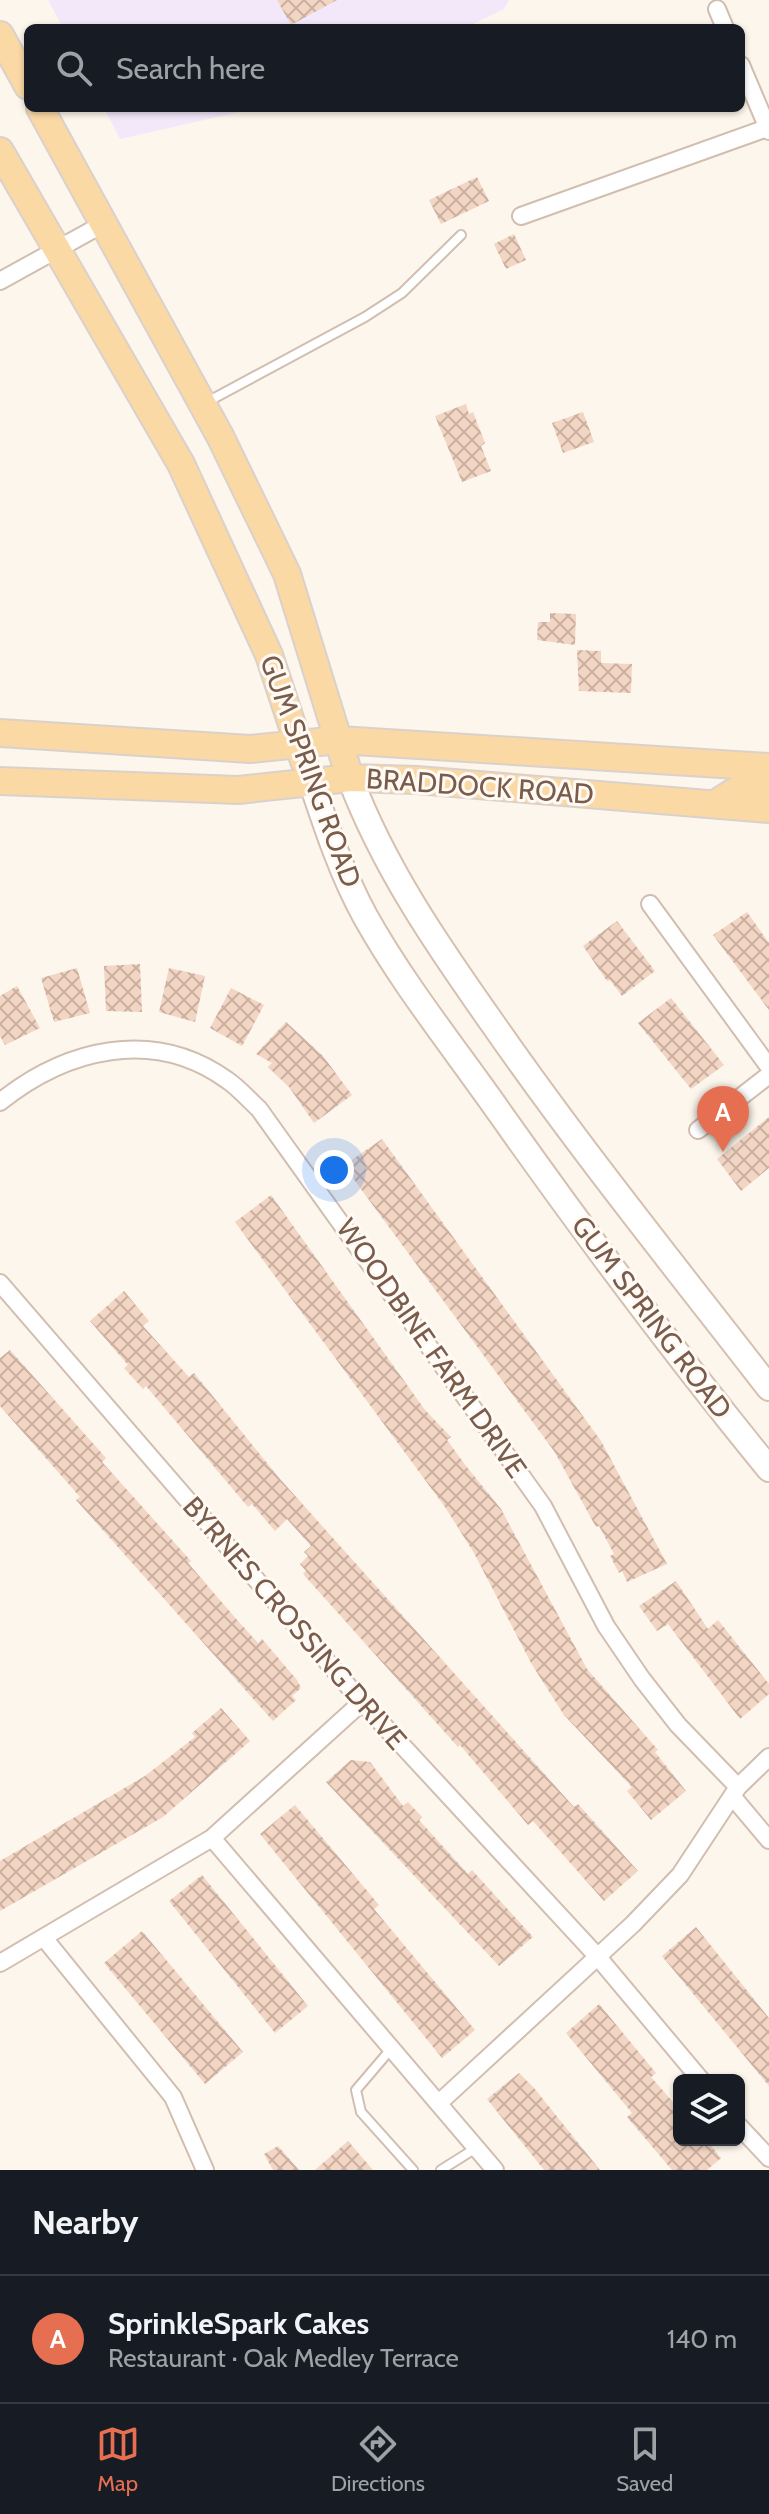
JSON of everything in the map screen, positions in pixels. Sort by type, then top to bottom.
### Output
[{"type":"main road","points":[[0,35],[24,79]]},
{"type":"main road","name":"GUM SPRING ROAD","points":[[42,112],[203,404],[287,574],[350,778],[381,848],[441,953],[555,1111],[769,1388]]},
{"type":"main road","name":"GUM SPRING ROAD","points":[[0,151],[181,464],[220,544],[269,655],[327,829],[360,904],[392,959],[550,1182],[769,1469]]},
{"type":"main road","name":"BRADDOCK ROAD","points":[[0,733],[250,749],[339,740],[769,767]]},
{"type":"main road","name":"BRADDOCK ROAD","points":[[0,781],[238,790],[350,778],[466,782],[769,809]]},
{"type":"main road","points":[[715,804],[737,790],[769,789]]},
{"type":"street","points":[[717,9],[723,24]]},
{"type":"street","points":[[521,216],[768,130],[745,75]]},
{"type":"street","points":[[0,281],[103,224]]},
{"type":"street","points":[[650,904],[769,1067]]},
{"type":"street","name":"WOODBINE FARM DRIVE","points":[[0,1102],[37,1074],[74,1057],[114,1050],[153,1051],[190,1060],[228,1080],[259,1109],[543,1506],[606,1626],[642,1679],[735,1792],[769,1840]]},
{"type":"street","points":[[698,1130],[769,1075]]},
{"type":"street","name":"BYRNES CROSSING DRIVE","points":[[0,1283],[362,1702],[597,1956],[696,2074]]},
{"type":"street","points":[[0,1963],[212,1838],[362,1702]]},
{"type":"street","points":[[440,2102],[680,1875],[735,1792],[769,1757]]},
{"type":"street","points":[[212,1838],[495,2170]]},
{"type":"street","points":[[44,1938],[173,2097],[205,2170]]},
{"type":"street","points":[[745,2132],[769,2158]]},
{"type":"lane","points":[[203,404],[365,317],[402,293],[461,235]]},
{"type":"lane","points":[[391,2049],[356,2090],[361,2112],[413,2170]]},
{"type":"lane","points":[[441,2170],[476,2148]]},
{"type":"shaded area","points":[[48,0],[509,0],[504,9],[473,24],[61,24]]},
{"type":"shaded area","points":[[106,112],[239,112],[120,139]]},
{"type":"building","points":[[277,0],[337,0],[293,24]]},
{"type":"building","points":[[477,177],[489,201],[441,224],[429,200]]},
{"type":"building","points":[[514,234],[526,260],[506,269],[494,244]]},
{"type":"building","points":[[466,404],[469,414],[473,412],[485,443],[481,446],[491,471],[462,482],[435,416]]},
{"type":"building","points":[[583,412],[594,442],[563,453],[552,423]]},
{"type":"building","points":[[550,613],[576,614],[575,645],[537,640],[538,622],[550,622]]},
{"type":"building","points":[[577,650],[601,651],[601,663],[632,664],[631,693],[579,691]]},
{"type":"building","points":[[747,912],[769,943],[769,1010],[713,935]]},
{"type":"building","points":[[617,921],[655,971],[622,996],[610,980],[607,981],[583,946]]},
{"type":"building","points":[[140,964],[142,1012],[106,1011],[104,966]]},
{"type":"building","points":[[77,968],[90,1013],[54,1022],[41,978]]},
{"type":"building","points":[[169,968],[205,976],[195,1022],[159,1012]]},
{"type":"building","points":[[17,986],[40,1028],[5,1045],[0,1036],[0,996]]},
{"type":"building","points":[[231,988],[264,1005],[242,1046],[210,1028]]},
{"type":"building","points":[[671,998],[724,1065],[691,1089],[638,1023]]},
{"type":"building","points":[[286,1022],[323,1056],[352,1095],[314,1123],[289,1087],[268,1067],[272,1063],[256,1054]]},
{"type":"building","points":[[769,1117],[769,1168],[741,1191],[717,1159]]},
{"type":"building","points":[[382,1139],[601,1441],[667,1564],[627,1582],[622,1571],[619,1573],[610,1556],[614,1554],[554,1451],[355,1181],[346,1164]]},
{"type":"building","points":[[271,1195],[425,1410],[451,1437],[447,1440],[466,1466],[501,1509],[587,1669],[658,1750],[655,1752],[686,1791],[651,1820],[627,1791],[632,1787],[564,1715],[531,1663],[474,1553],[445,1507],[235,1222]]},
{"type":"building","points":[[124,1291],[149,1321],[143,1326],[189,1377],[194,1373],[280,1479],[574,1807],[578,1804],[638,1871],[604,1901],[533,1821],[528,1825],[460,1745],[458,1747],[303,1574],[306,1571],[300,1564],[308,1556],[304,1552],[311,1546],[287,1519],[275,1531],[252,1504],[248,1507],[146,1386],[143,1389],[124,1368],[128,1365],[90,1321]]},
{"type":"building","points":[[10,1350],[106,1458],[102,1462],[191,1561],[188,1563],[238,1621],[258,1643],[262,1639],[297,1680],[301,1688],[292,1696],[296,1700],[273,1721],[76,1500],[80,1497],[0,1406],[0,1358]]},
{"type":"building","points":[[676,1581],[708,1629],[718,1620],[769,1684],[769,1694],[740,1719],[668,1624],[657,1631],[639,1606]]},
{"type":"building","points":[[221,1708],[250,1741],[163,1817],[0,1911],[0,1861],[145,1776],[195,1737],[192,1733]]},
{"type":"building","points":[[351,1760],[370,1762],[403,1806],[408,1802],[422,1817],[419,1820],[468,1874],[472,1870],[533,1937],[499,1966],[326,1782]]},
{"type":"building","points":[[295,1805],[379,1905],[374,1909],[475,2030],[442,2058],[260,1834]]},
{"type":"building","points":[[202,1875],[308,2006],[275,2033],[169,1901]]},
{"type":"building","points":[[696,1927],[769,2018],[769,2086],[662,1956]]},
{"type":"building","points":[[142,1931],[243,2052],[205,2084],[104,1963]]},
{"type":"building","points":[[599,2004],[656,2073],[651,2077],[673,2102],[673,2146],[711,2146],[721,2158],[707,2170],[672,2170],[627,2117],[632,2113],[566,2033]]},
{"type":"building","points":[[519,2073],[600,2170],[544,2170],[487,2099]]},
{"type":"building","points":[[348,2141],[373,2170],[315,2170]]},
{"type":"building","points":[[278,2146],[299,2170],[273,2170],[264,2154]]},
{"type":"place","name":"SprinkleSpark Cakes","points":[[723,1152]]}]
